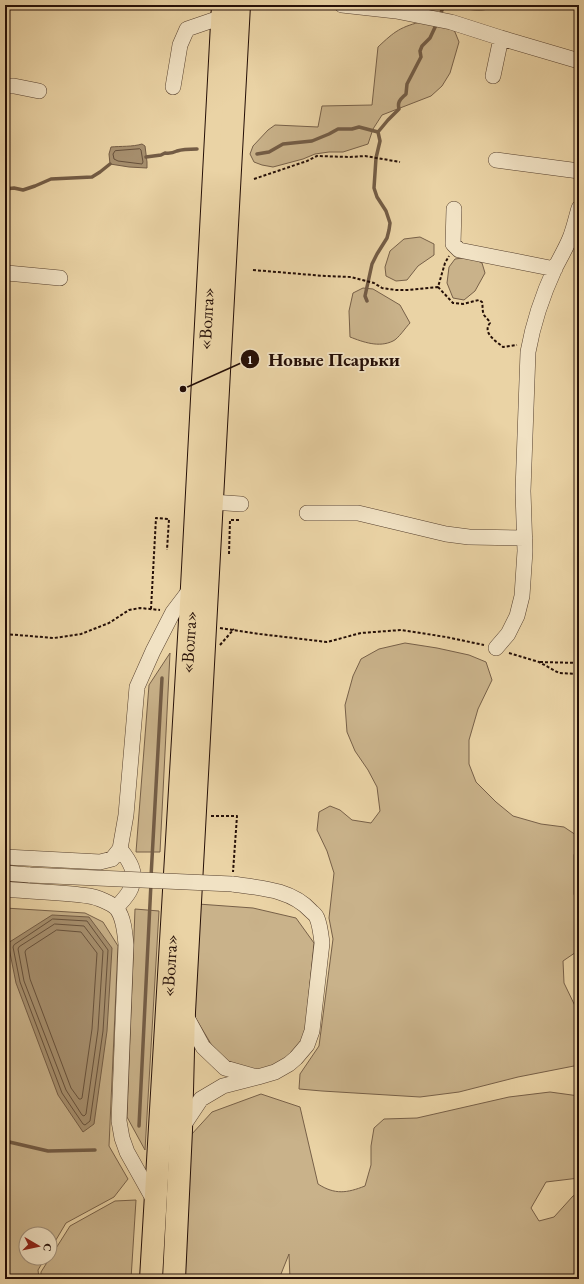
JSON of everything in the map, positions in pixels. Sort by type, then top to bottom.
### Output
[{"type":"highway","name":"«Волга»","points":[[174,1279],[181,1130],[184,1012],[212,502],[228,9]]},
{"type":"highway","name":"«Волга»","points":[[151,1279],[228,9]]},
{"type":"street","points":[[342,5],[396,11],[451,22],[579,62]]},
{"type":"street","points":[[173,87],[180,45],[187,29],[228,9]]},
{"type":"street","points":[[493,76],[501,38]]},
{"type":"street","points":[[5,86],[14,86],[39,91]]},
{"type":"street","points":[[496,160],[579,171]]},
{"type":"street","points":[[496,648],[508,634],[517,616],[522,596],[525,538],[522,491],[529,344],[539,310],[555,269],[570,238],[579,208]]},
{"type":"street","points":[[454,209],[452,244],[459,250],[555,269]]},
{"type":"street","points":[[5,274],[60,278]]},
{"type":"street","points":[[212,502],[241,504]]},
{"type":"street","points":[[307,513],[358,513],[446,534],[469,537],[525,538]]},
{"type":"street","points":[[5,857],[100,862],[112,859],[120,849],[126,815],[137,687],[152,651],[173,612],[192,586]]},
{"type":"street","points":[[116,908],[131,889],[134,880],[133,868],[129,860],[120,849]]},
{"type":"street","points":[[5,873],[30,875],[233,878],[287,895],[305,905],[317,917],[322,943],[312,1031],[306,1045],[296,1058],[275,1072],[224,1086],[201,1099],[181,1130]]},
{"type":"street","points":[[5,889],[90,896],[104,901],[116,908],[123,924],[126,945],[119,1121],[122,1138],[127,1152],[155,1202]]},
{"type":"street","points":[[184,1012],[203,1047],[225,1068],[258,1077]]},
{"type":"path","points":[[254,179],[307,161],[317,156],[365,156],[400,162]]},
{"type":"path","points":[[438,287],[445,263],[450,254],[456,248]]},
{"type":"path","points":[[253,270],[351,277],[374,283],[382,288],[396,290],[438,287]]},
{"type":"path","points":[[438,287],[453,304],[463,304],[479,300],[482,302],[484,316],[490,323],[487,327],[489,335],[503,346],[529,344]]},
{"type":"path","points":[[151,610],[156,518],[168,519],[167,550]]},
{"type":"path","points":[[229,554],[230,520],[240,520]]},
{"type":"path","points":[[5,634],[54,638],[81,634],[109,623],[129,610],[140,608],[173,612]]},
{"type":"path","points":[[205,626],[327,642],[361,634],[401,630],[446,637],[496,648],[539,662],[559,673],[579,674]]},
{"type":"path","points":[[539,662],[579,663]]},
{"type":"path","points":[[233,878],[237,816]]},
{"type":"shaded area","points":[[451,5],[496,5],[492,8],[474,10]]},
{"type":"shaded area","points":[[424,21],[448,26],[455,32],[459,42],[450,73],[442,86],[431,96],[382,115],[373,129],[368,144],[343,152],[315,154],[303,159],[273,167],[254,162],[250,154],[253,146],[268,130],[275,125],[318,127],[322,106],[372,105],[378,47],[398,30]]},
{"type":"shaded area","points":[[420,237],[434,244],[434,255],[418,266],[407,280],[396,281],[386,276],[385,267],[390,251],[404,239]]},
{"type":"shaded area","points":[[470,257],[482,263],[485,273],[475,291],[464,300],[453,298],[447,283],[449,267],[455,259]]},
{"type":"shaded area","points":[[363,288],[373,289],[400,305],[410,323],[395,340],[388,343],[377,344],[350,337],[349,311],[353,293]]},
{"type":"shaded area","points":[[405,643],[469,655],[486,662],[492,680],[478,709],[469,740],[469,764],[476,782],[513,816],[541,824],[564,827],[579,837],[579,843],[574,855],[574,894],[579,910],[579,950],[563,961],[564,983],[577,1010],[579,1011],[579,1065],[518,1077],[459,1092],[420,1097],[299,1089],[300,1074],[319,1046],[333,939],[329,918],[334,873],[327,851],[317,830],[319,812],[330,806],[340,810],[352,820],[371,823],[380,811],[377,787],[355,751],[347,732],[345,705],[353,676],[361,659],[379,649]]},
{"type":"shaded area","points":[[170,653],[160,852],[136,852],[149,685]]},
{"type":"shaded area","points":[[198,904],[253,908],[296,918],[314,943],[306,1024],[303,1039],[287,1060],[258,1072],[229,1063],[211,1044],[192,1012]]},
{"type":"shaded area","points":[[5,908],[85,913],[103,922],[118,946],[109,1146],[128,1179],[114,1197],[66,1223],[58,1236],[58,1226],[18,1226],[18,1266],[40,1266],[38,1270],[39,1279],[5,1279]]},
{"type":"shaded area","points":[[135,909],[159,911],[145,1150],[127,1117]]},
{"type":"shaded area","points":[[550,1092],[579,1096],[579,1178],[546,1182],[531,1208],[539,1221],[554,1217],[573,1196],[579,1193],[579,1279],[290,1279],[289,1254],[279,1279],[185,1279],[191,1135],[212,1112],[261,1094],[300,1107],[318,1184],[324,1188],[341,1192],[365,1186],[371,1165],[371,1146],[374,1128],[384,1119],[417,1118],[509,1097]]},
{"type":"shaded area","points":[[136,1200],[131,1279],[41,1279],[41,1272],[45,1266],[58,1266],[58,1245],[70,1226],[115,1201]]},
{"type":"water","points":[[142,144],[145,146],[147,168],[110,164],[109,154],[111,147]]},
{"type":"water","points":[[52,915],[89,917],[112,948],[107,1031],[94,1124],[83,1132],[58,1095],[16,983],[8,943]]},
{"type":"waterway","points":[[440,15],[444,5]]},
{"type":"waterway","points":[[378,132],[399,109],[399,102],[406,94],[407,84],[421,57],[420,51],[422,46],[430,38],[437,23]]},
{"type":"waterway","points":[[257,154],[269,152],[283,144],[312,141],[338,129],[352,129],[359,127],[378,132],[380,141],[376,158],[374,188],[377,197],[386,211],[390,223],[387,238],[372,264],[365,296],[367,301]]},
{"type":"waterway","points":[[146,157],[187,149],[197,149]]},
{"type":"waterway","points":[[5,189],[14,188],[23,190],[51,179],[92,177],[110,164]]},
{"type":"waterway","points":[[151,877],[162,678]]},
{"type":"waterway","points":[[139,1126],[151,883]]},
{"type":"waterway","points":[[5,1141],[48,1151],[95,1150]]},
{"type":"place","name":"Новые Псарьки","points":[[183,389]]}]
